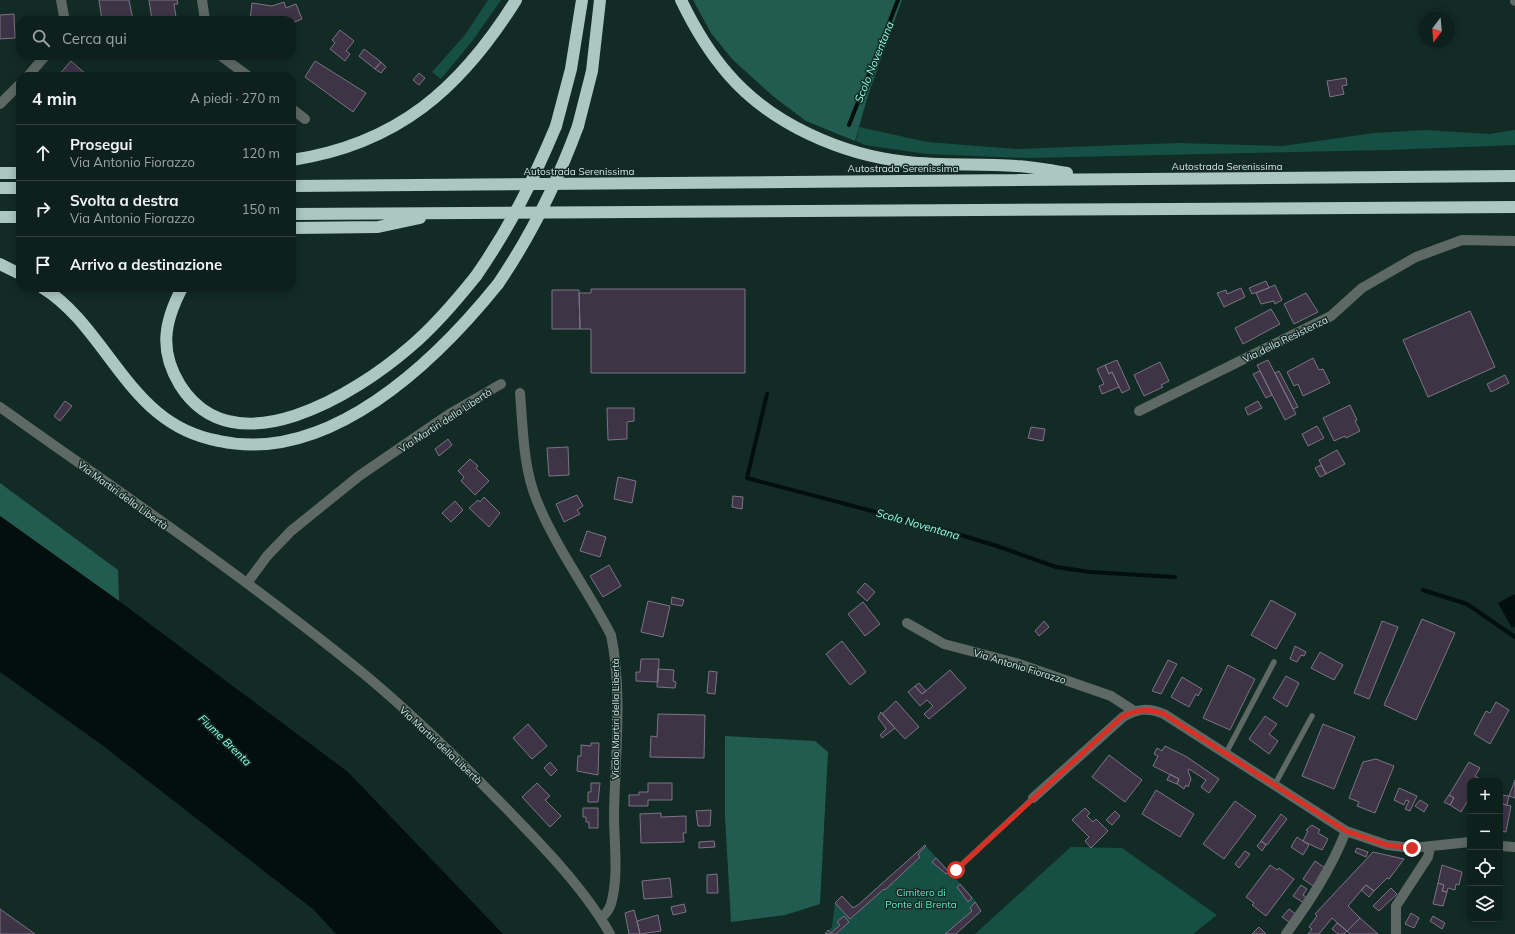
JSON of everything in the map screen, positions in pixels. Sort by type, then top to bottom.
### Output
[{"type":"highway","points":[[296,159],[322,155],[372,138],[414,115],[448,88],[482,50],[516,0]]},
{"type":"highway","points":[[180,292],[171,313],[167,329],[167,351],[174,373],[191,399],[202,408],[228,420],[253,424],[277,422],[293,417],[354,388],[390,363],[424,335],[476,276],[500,242],[521,204],[556,126],[571,69],[582,0]]},
{"type":"highway","points":[[48,292],[77,318],[118,371],[142,398],[158,413],[176,426],[207,439],[234,445],[266,445],[296,440],[361,410],[416,370],[468,320],[498,284],[522,249],[563,168],[578,126],[592,71],[600,0]]},
{"type":"highway","points":[[681,0],[700,37],[729,75],[750,95],[782,119],[828,142],[873,156],[905,162],[936,165],[1016,166],[1110,178]]},
{"type":"highway","points":[[0,173],[16,173]]},
{"type":"highway","name":"Autostrada Serenissima","points":[[296,186],[1110,178],[1515,176]]},
{"type":"highway","points":[[0,188],[16,188]]},
{"type":"highway","points":[[296,214],[1515,207]]},
{"type":"highway","points":[[296,228],[378,227],[447,212]]},
{"type":"highway","points":[[0,217],[16,217]]},
{"type":"highway","points":[[0,264],[16,272]]},
{"type":"street","points":[[61,0],[64,16]]},
{"type":"street","points":[[202,0],[204,16]]},
{"type":"street","points":[[31,72],[41,60]]},
{"type":"street","points":[[226,60],[243,72]]},
{"type":"street","points":[[0,104],[16,88]]},
{"type":"street","points":[[296,112],[305,118]]},
{"type":"street","name":"Via della Resistenza","points":[[1139,411],[1331,316],[1362,288],[1416,257],[1462,240],[1515,241]]},
{"type":"street","name":"Via Martiri della Libertà","points":[[247,583],[266,556],[291,530],[359,476],[451,413],[501,384]]},
{"type":"street","name":"Vicolo Martiri della Libertà","points":[[520,393],[525,451],[536,500],[551,530],[606,625],[611,635],[614,653],[617,697],[614,871],[611,905],[607,913],[601,918]]},
{"type":"street","name":"Via Martiri della Libertà","points":[[0,407],[247,583],[365,675],[467,768],[525,828],[576,886],[601,918],[610,934]]},
{"type":"street","name":"Via Antonio Fiorazzo","points":[[907,623],[944,644],[1016,663],[1096,691],[1121,701],[1134,711]]},
{"type":"street","points":[[1033,798],[1122,717],[1134,711],[1154,710],[1164,714],[1346,831],[1387,845],[1412,848],[1467,842]]},
{"type":"street","points":[[1286,934],[1327,873],[1346,831]]},
{"type":"street","points":[[1503,846],[1515,848]]},
{"type":"street","points":[[1396,934],[1396,906],[1428,857],[1430,847]]},
{"type":"lane","points":[[1225,754],[1274,662]]},
{"type":"lane","points":[[1274,786],[1312,716]]},
{"type":"lane","points":[[956,870],[1033,798]]},
{"type":"green space","points":[[488,0],[501,0],[473,40],[441,79],[432,72],[465,35]]},
{"type":"green space","points":[[693,0],[902,0],[868,95],[855,141],[806,121],[774,97],[733,60],[711,33]]},
{"type":"green space","points":[[859,127],[927,142],[1015,149],[1178,143],[1283,146],[1374,133],[1425,130],[1489,134],[1515,130],[1515,145],[1388,150],[1026,158],[927,154],[865,145],[856,141]]},
{"type":"green space","points":[[0,483],[118,570],[119,601],[0,516]]},
{"type":"green space","points":[[725,736],[815,741],[828,752],[820,904],[785,915],[731,922],[725,816]]},
{"type":"green space","name":"Cimitero di Ponte di Brenta","points":[[925,845],[975,900],[981,911],[956,934],[825,934],[832,927],[835,903],[842,896],[853,907],[858,905]]},
{"type":"green space","points":[[1071,847],[1122,848],[1217,915],[1193,934],[975,934]]},
{"type":"water","name":"Fiume Brenta","points":[[0,516],[119,601],[348,772],[503,934],[336,934],[314,910],[102,745],[0,672]]},
{"type":"water","points":[[1515,594],[1515,626],[1512,628],[1498,603]]},
{"type":"building","points":[[99,0],[129,0],[132,16],[101,16]]},
{"type":"building","points":[[149,0],[177,0],[178,4],[174,4],[176,16],[151,16]]},
{"type":"building","points":[[284,2],[286,8],[296,4],[302,19],[296,21],[296,16],[250,16],[252,3],[272,6]]},
{"type":"building","points":[[14,14],[15,38],[0,39],[0,15]]},
{"type":"building","points":[[340,30],[354,41],[346,51],[350,54],[345,61],[330,49],[335,43],[332,40]]},
{"type":"building","points":[[364,49],[381,62],[375,69],[359,56]]},
{"type":"building","points":[[71,61],[83,72],[61,72]]},
{"type":"building","points":[[315,61],[366,93],[353,112],[305,77]]},
{"type":"building","points":[[381,62],[386,67],[381,73],[375,69]]},
{"type":"building","points":[[419,73],[425,78],[419,85],[413,80]]},
{"type":"building","points":[[1346,78],[1347,85],[1342,86],[1344,94],[1330,97],[1327,81]]},
{"type":"building","points":[[1266,281],[1269,288],[1252,294],[1249,288]]},
{"type":"building","points":[[1275,285],[1282,300],[1275,304],[1274,301],[1261,304],[1256,293]]},
{"type":"building","points":[[1241,288],[1245,297],[1224,307],[1217,293],[1226,290],[1227,294]]},
{"type":"building","points":[[591,289],[745,289],[745,373],[591,373],[591,329],[580,329],[579,293],[591,293]]},
{"type":"building","points":[[552,290],[579,290],[580,329],[552,329]]},
{"type":"building","points":[[1306,293],[1318,312],[1294,324],[1284,304]]},
{"type":"building","points":[[1271,309],[1280,324],[1243,344],[1235,328]]},
{"type":"building","points":[[1470,311],[1495,367],[1428,397],[1403,340]]},
{"type":"building","points":[[1313,358],[1319,370],[1323,369],[1330,383],[1303,396],[1298,384],[1294,386],[1287,372]]},
{"type":"building","points":[[1117,360],[1130,389],[1122,393],[1112,372],[1109,374],[1105,365]]},
{"type":"building","points":[[1268,360],[1296,414],[1285,420],[1257,365]]},
{"type":"building","points":[[1160,362],[1169,381],[1161,385],[1163,387],[1144,396],[1134,375]]},
{"type":"building","points":[[1105,365],[1109,374],[1112,372],[1119,387],[1102,394],[1099,386],[1104,384],[1097,369]]},
{"type":"building","points":[[1260,371],[1272,395],[1266,398],[1253,374]]},
{"type":"building","points":[[1279,371],[1298,407],[1293,409],[1275,373]]},
{"type":"building","points":[[1505,375],[1509,383],[1491,392],[1487,384]]},
{"type":"building","points":[[65,401],[72,406],[60,421],[54,416]]},
{"type":"building","points":[[1258,401],[1262,408],[1248,415],[1245,408]]},
{"type":"building","points":[[1350,405],[1360,431],[1346,438],[1345,436],[1334,441],[1323,418]]},
{"type":"building","points":[[607,408],[634,408],[634,421],[627,422],[627,439],[608,440]]},
{"type":"building","points":[[1317,426],[1324,438],[1308,446],[1302,434]]},
{"type":"building","points":[[1031,427],[1045,429],[1043,441],[1028,438]]},
{"type":"building","points":[[448,439],[452,445],[439,456],[435,449]]},
{"type":"building","points":[[568,447],[569,475],[549,476],[547,448]]},
{"type":"building","points":[[1337,450],[1345,464],[1326,474],[1319,460]]},
{"type":"building","points":[[470,459],[478,466],[476,468],[489,481],[475,495],[461,481],[464,477],[458,471]]},
{"type":"building","points":[[1321,465],[1326,474],[1320,477],[1315,468]]},
{"type":"building","points":[[618,477],[636,481],[632,503],[614,499]]},
{"type":"building","points":[[577,495],[583,506],[577,510],[580,514],[564,522],[556,504]]},
{"type":"building","points":[[733,496],[743,497],[742,509],[732,507]]},
{"type":"building","points":[[484,497],[500,513],[489,527],[469,508],[478,500],[480,502]]},
{"type":"building","points":[[455,501],[463,510],[451,522],[442,513]]},
{"type":"building","points":[[587,531],[606,537],[600,557],[580,551]]},
{"type":"building","points":[[609,565],[621,586],[603,597],[590,576]]},
{"type":"building","points":[[865,583],[875,592],[867,601],[857,592]]},
{"type":"building","points":[[672,597],[684,600],[682,606],[671,604]]},
{"type":"building","points":[[1271,600],[1296,614],[1276,649],[1251,635]]},
{"type":"building","points":[[648,601],[670,606],[663,637],[641,632]]},
{"type":"building","points":[[863,602],[880,624],[865,636],[848,614]]},
{"type":"building","points":[[1422,619],[1455,633],[1416,720],[1384,705]]},
{"type":"building","points":[[1044,621],[1049,627],[1039,636],[1035,631]]},
{"type":"building","points":[[1382,621],[1398,627],[1369,699],[1354,693]]},
{"type":"building","points":[[842,641],[866,672],[850,685],[826,654]]},
{"type":"building","points":[[1295,646],[1306,652],[1304,656],[1301,655],[1297,662],[1290,659]]},
{"type":"building","points":[[1320,652],[1343,665],[1334,680],[1311,668]]},
{"type":"building","points":[[641,659],[659,659],[658,682],[636,681],[636,672],[640,672]]},
{"type":"building","points":[[1168,660],[1177,664],[1161,694],[1152,691]]},
{"type":"building","points":[[1228,665],[1255,679],[1230,730],[1203,718]]},
{"type":"building","points":[[658,669],[674,670],[673,681],[676,682],[675,688],[657,687]]},
{"type":"building","points":[[950,670],[966,688],[929,719],[924,714],[933,706],[927,700],[920,706],[908,692],[915,686],[922,694]]},
{"type":"building","points":[[709,671],[717,672],[715,694],[707,693]]},
{"type":"building","points":[[1286,676],[1299,683],[1287,707],[1273,698]]},
{"type":"building","points":[[1182,677],[1202,689],[1198,696],[1196,694],[1189,707],[1171,697]]},
{"type":"building","points":[[919,683],[926,691],[922,694],[915,686]]},
{"type":"building","points":[[896,701],[919,727],[905,739],[882,714]]},
{"type":"building","points":[[1496,702],[1509,710],[1490,744],[1474,734],[1486,711],[1490,713]]},
{"type":"building","points":[[881,712],[895,728],[882,738],[880,735],[886,729],[878,718]]},
{"type":"building","points":[[658,714],[705,715],[704,758],[650,757],[651,736],[657,737]]},
{"type":"building","points":[[1265,716],[1277,724],[1269,734],[1278,741],[1269,754],[1249,739]]},
{"type":"building","points":[[528,724],[547,746],[532,759],[513,738]]},
{"type":"building","points":[[1323,724],[1355,737],[1334,789],[1302,776]]},
{"type":"building","points":[[591,743],[599,743],[598,775],[577,771],[578,756],[581,756],[581,745],[591,746]]},
{"type":"building","points":[[1165,746],[1187,757],[1219,779],[1209,793],[1201,787],[1206,780],[1189,769],[1188,771],[1191,779],[1188,787],[1186,785],[1184,789],[1177,784],[1179,779],[1153,766],[1158,756],[1154,754],[1157,748],[1162,751]]},
{"type":"building","points":[[1109,755],[1142,780],[1125,802],[1092,777]]},
{"type":"building","points":[[1376,759],[1394,766],[1375,813],[1357,806],[1359,802],[1349,798],[1363,762]]},
{"type":"building","points":[[550,762],[557,770],[551,776],[544,768]]},
{"type":"building","points":[[1469,762],[1480,768],[1475,776],[1478,778],[1467,778],[1467,802],[1461,812],[1450,805],[1454,798],[1449,795]]},
{"type":"building","points":[[1170,774],[1179,779],[1177,784],[1167,780]]},
{"type":"building","points":[[1515,780],[1515,798],[1509,796]]},
{"type":"building","points":[[537,783],[550,796],[545,800],[561,816],[550,827],[522,797]]},
{"type":"building","points":[[591,783],[600,783],[598,802],[588,802],[588,792],[591,792]]},
{"type":"building","points":[[648,783],[672,783],[672,800],[648,800],[648,806],[629,806],[629,795],[639,795],[639,792],[648,792]]},
{"type":"building","points":[[1399,788],[1417,796],[1410,811],[1405,809],[1409,801],[1406,800],[1404,805],[1394,800]]},
{"type":"building","points":[[1156,790],[1194,814],[1180,837],[1142,814]]},
{"type":"building","points":[[1449,795],[1454,798],[1450,805],[1444,802]]},
{"type":"building","points":[[1503,795],[1509,796],[1507,805],[1503,804]]},
{"type":"building","points":[[1420,800],[1428,805],[1424,812],[1415,806]]},
{"type":"building","points":[[1235,801],[1256,816],[1224,859],[1203,844]]},
{"type":"building","points":[[1503,804],[1511,806],[1506,832],[1503,832]]},
{"type":"building","points":[[583,808],[598,808],[598,828],[589,828],[589,822],[586,822],[586,817],[583,817]]},
{"type":"building","points":[[1085,808],[1090,813],[1087,816],[1093,822],[1096,819],[1108,831],[1091,848],[1085,841],[1089,837],[1072,820]]},
{"type":"building","points":[[711,810],[710,826],[698,826],[696,811]]},
{"type":"building","points":[[1115,811],[1120,816],[1112,825],[1106,820]]},
{"type":"building","points":[[661,813],[661,817],[686,816],[686,833],[683,833],[684,842],[641,843],[640,814]]},
{"type":"building","points":[[1281,814],[1287,819],[1267,845],[1261,841]]},
{"type":"building","points":[[1312,825],[1320,830],[1318,833],[1328,839],[1322,850],[1303,841],[1308,831],[1306,830]]},
{"type":"building","points":[[1297,837],[1309,845],[1303,855],[1291,847]]},
{"type":"building","points":[[714,841],[715,847],[699,848],[699,842]]},
{"type":"building","points":[[1261,841],[1266,845],[1262,851],[1257,846]]},
{"type":"building","points":[[925,845],[926,846],[918,854],[920,857],[885,890],[884,889],[850,919],[835,903],[842,896],[853,908],[858,905]]},
{"type":"building","points":[[1357,848],[1368,852],[1366,857],[1355,852]]},
{"type":"building","points":[[1245,851],[1250,854],[1239,868],[1235,864]]},
{"type":"building","points":[[1373,852],[1404,859],[1389,879],[1387,878],[1374,891],[1366,885],[1348,906],[1360,918],[1347,931],[1332,918],[1319,934],[1308,934],[1312,929],[1309,927],[1317,916],[1315,914]]},
{"type":"building","points":[[936,858],[949,872],[946,874],[932,862]]},
{"type":"building","points":[[1315,861],[1325,868],[1313,886],[1303,879]]},
{"type":"building","points":[[1270,865],[1277,870],[1279,868],[1294,879],[1266,916],[1252,905],[1254,903],[1246,897]]},
{"type":"building","points":[[1442,865],[1462,872],[1459,885],[1456,884],[1455,890],[1448,888],[1447,892],[1442,891],[1444,885],[1438,883]]},
{"type":"building","points":[[717,874],[718,893],[707,893],[707,875]]},
{"type":"building","points":[[670,878],[672,897],[644,899],[642,881]]},
{"type":"building","points":[[1438,883],[1444,885],[1442,891],[1447,892],[1443,906],[1433,904]]},
{"type":"building","points":[[960,884],[972,898],[968,902],[957,887]]},
{"type":"building","points":[[1301,885],[1307,889],[1303,895],[1310,900],[1307,905],[1293,896]]},
{"type":"building","points":[[1366,885],[1374,891],[1369,897],[1361,890]]},
{"type":"building","points":[[1391,888],[1397,894],[1379,911],[1373,906]]},
{"type":"building","points":[[975,902],[981,911],[956,934],[945,934],[972,911],[970,908]]},
{"type":"building","points":[[684,904],[686,912],[673,915],[671,907]]},
{"type":"building","points":[[0,909],[35,934],[0,934]]},
{"type":"building","points":[[1289,909],[1297,915],[1290,923],[1282,917]]},
{"type":"building","points":[[634,910],[640,934],[629,934],[625,913]]},
{"type":"building","points":[[1411,913],[1419,918],[1414,928],[1405,924]]},
{"type":"building","points":[[658,915],[661,931],[640,934],[637,921]]},
{"type":"building","points":[[844,916],[849,922],[836,934],[825,934],[828,930],[831,933],[840,925],[837,922]]},
{"type":"building","points":[[1433,916],[1445,923],[1442,929],[1430,921]]},
{"type":"building","points":[[1360,918],[1378,934],[1350,934],[1347,931]]},
{"type":"building","points":[[1337,923],[1347,931],[1344,934],[1338,934],[1332,929]]},
{"type":"building","points":[[1259,927],[1266,934],[1252,934]]},
{"type":"waterway","name":"Scolo Noventana","points":[[849,125],[898,0]]},
{"type":"waterway","name":"Scolo Noventana","points":[[767,394],[747,478],[944,530],[997,546],[1056,567],[1090,572],[1175,577]]},
{"type":"waterway","name":"Scolo Noventana","points":[[1423,590],[1467,604],[1515,637]]},
{"type":"route","points":[[956,870],[1122,717],[1134,711],[1144,709],[1154,710],[1164,714],[1316,814],[1346,831],[1387,845],[1412,848]]}]
